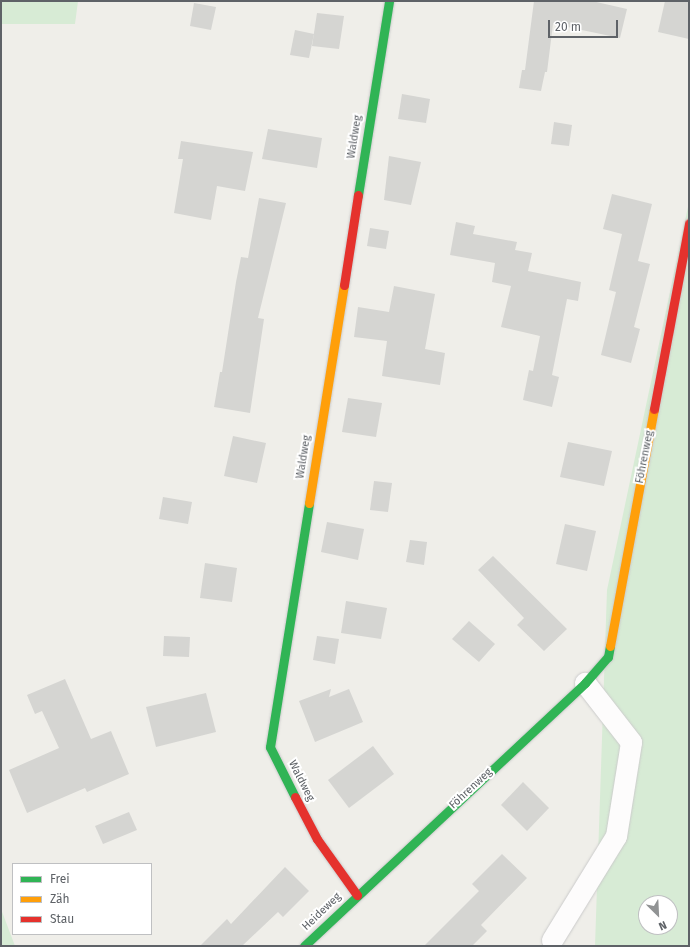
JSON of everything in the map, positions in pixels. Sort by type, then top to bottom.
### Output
[{"type":"street","name":"Waldweg","points":[[357,895],[317,839],[270,747],[389,1]]},
{"type":"street","name":"Föhrenweg","points":[[357,895],[585,683],[608,657],[689,223]]},
{"type":"street","points":[[552,940],[616,836],[631,742],[585,683]]},
{"type":"street","name":"Heideweg","points":[[304,946],[357,895]]},
{"type":"green space","points":[[1,1],[78,1],[75,24],[1,24]]},
{"type":"green space","points":[[689,202],[689,946],[595,946],[607,590]]},
{"type":"green space","points":[[1,909],[15,946],[1,946]]},
{"type":"building","points":[[534,1],[592,1],[627,9],[620,38],[553,24],[547,72],[545,72],[541,91],[519,88],[522,70],[525,70]]},
{"type":"building","points":[[665,1],[689,1],[689,39],[658,32]]},
{"type":"building","points":[[194,3],[216,7],[211,30],[190,26]]},
{"type":"building","points":[[317,13],[344,16],[339,49],[312,46]]},
{"type":"building","points":[[295,30],[314,34],[309,58],[290,55]]},
{"type":"building","points":[[402,94],[430,99],[426,123],[398,119]]},
{"type":"building","points":[[554,122],[572,125],[569,146],[551,144]]},
{"type":"building","points":[[268,129],[322,138],[317,168],[262,159]]},
{"type":"building","points":[[181,141],[253,152],[245,191],[217,186],[211,220],[174,213],[183,159],[178,159]]},
{"type":"building","points":[[389,156],[421,162],[411,205],[384,200]]},
{"type":"building","points":[[612,194],[652,204],[638,261],[650,264],[634,327],[640,329],[631,363],[601,355],[616,292],[609,290],[622,234],[603,229]]},
{"type":"building","points":[[259,198],[286,203],[258,318],[264,319],[250,413],[214,407],[220,372],[222,372],[241,257],[248,258]]},
{"type":"building","points":[[456,222],[475,226],[473,234],[517,242],[515,250],[532,253],[528,271],[581,282],[578,301],[567,299],[552,375],[559,377],[552,407],[523,400],[529,370],[533,371],[540,336],[501,327],[511,286],[492,282],[495,263],[450,255]]},
{"type":"building","points":[[370,228],[389,231],[386,249],[367,246]]},
{"type":"building","points":[[394,286],[435,294],[425,349],[445,353],[440,385],[382,376],[387,341],[354,337],[358,307],[389,312]]},
{"type":"building","points":[[348,398],[382,403],[376,437],[342,432]]},
{"type":"building","points":[[233,436],[266,443],[257,483],[224,476]]},
{"type":"building","points":[[568,442],[612,451],[604,486],[560,477]]},
{"type":"building","points":[[374,481],[392,483],[388,512],[370,510]]},
{"type":"building","points":[[163,497],[192,502],[188,524],[159,519]]},
{"type":"building","points":[[327,522],[364,529],[358,560],[321,552]]},
{"type":"building","points":[[565,524],[596,531],[587,571],[556,564]]},
{"type":"building","points":[[410,540],[427,542],[424,565],[406,562]]},
{"type":"building","points":[[493,556],[567,629],[544,651],[517,625],[524,618],[478,570]]},
{"type":"building","points":[[205,563],[237,568],[232,602],[200,598]]},
{"type":"building","points":[[346,601],[387,608],[381,639],[341,633]]},
{"type":"building","points":[[469,621],[495,644],[479,662],[452,639]]},
{"type":"building","points":[[164,636],[190,637],[189,657],[163,656]]},
{"type":"building","points":[[317,636],[339,639],[335,664],[313,660]]},
{"type":"building","points":[[65,679],[91,739],[111,731],[129,774],[87,792],[85,788],[27,813],[9,770],[59,748],[42,711],[35,714],[27,695]]},
{"type":"building","points":[[331,689],[329,697],[349,689],[363,722],[315,742],[299,701]]},
{"type":"building","points":[[206,693],[216,732],[156,747],[146,707]]},
{"type":"building","points":[[373,746],[394,774],[349,808],[328,780]]},
{"type":"building","points":[[523,782],[549,808],[527,831],[501,805]]},
{"type":"building","points":[[129,812],[137,830],[103,844],[95,826]]},
{"type":"building","points":[[502,854],[527,878],[481,925],[487,931],[472,946],[424,946],[479,891],[472,884]]},
{"type":"building","points":[[285,867],[309,891],[283,917],[278,912],[242,946],[200,946],[227,919],[231,924]]},
{"type":"traffic: fast","points":[[358,195],[389,1]]},
{"type":"traffic: fast","points":[[295,797],[270,747],[309,503]]},
{"type":"traffic: fast","points":[[304,946],[585,683],[608,657],[610,646]]},
{"type":"traffic: slow","points":[[309,503],[344,285]]},
{"type":"traffic: slow","points":[[610,646],[654,409]]},
{"type":"traffic: jam","points":[[344,285],[358,195]]},
{"type":"traffic: jam","points":[[654,409],[689,223]]},
{"type":"traffic: jam","points":[[295,797],[317,839],[357,895]]}]
